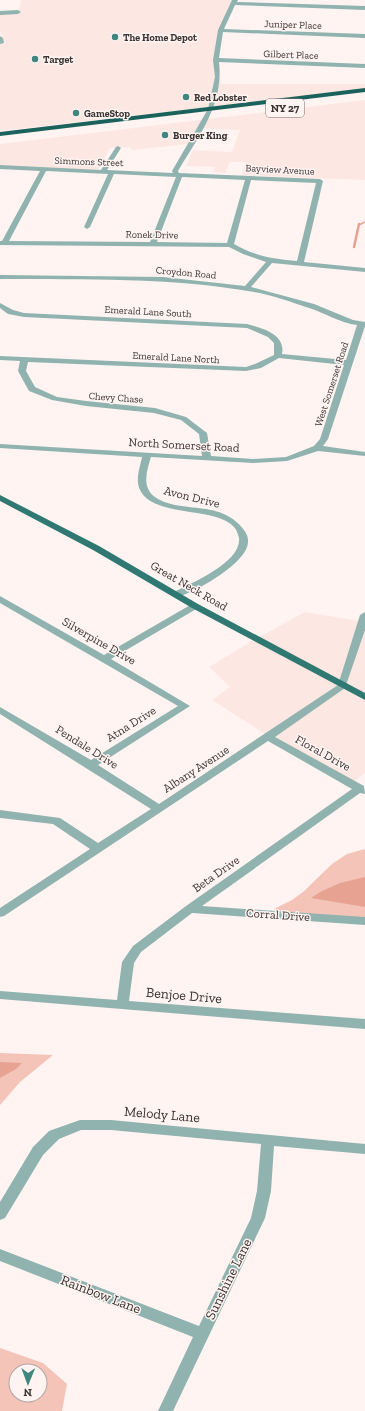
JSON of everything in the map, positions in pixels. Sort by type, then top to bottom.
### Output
[{"type":"highway","name":"NY 27","points":[[0,134],[365,90]]},
{"type":"highway","points":[[162,122],[219,115]]},
{"type":"highway","points":[[0,142],[136,126]]},
{"type":"main road","name":"Great Neck Road","points":[[0,498],[96,548],[177,594],[195,606],[365,697]]},
{"type":"street","points":[[153,244],[179,177],[175,171],[211,109],[218,77],[216,60],[221,30],[234,1],[365,8]]},
{"type":"street","points":[[0,13],[18,12]]},
{"type":"street","name":"Juniper Place","points":[[221,30],[365,36]]},
{"type":"street","name":"Gilbert Place","points":[[216,60],[365,66]]},
{"type":"street","points":[[103,171],[118,148]]},
{"type":"street","name":"Simmons Street","points":[[0,167],[178,174]]},
{"type":"street","points":[[2,242],[44,169]]},
{"type":"street","points":[[87,227],[112,172]]},
{"type":"street","name":"Bayview Avenue","points":[[178,174],[320,181],[300,264]]},
{"type":"street","points":[[230,245],[249,177]]},
{"type":"street","name":"Ronek Drive","points":[[2,242],[230,245],[245,254],[270,261],[300,264]]},
{"type":"street","points":[[247,288],[270,261]]},
{"type":"street","points":[[300,264],[365,270]]},
{"type":"street","name":"Croydon Road","points":[[0,277],[163,279],[247,288],[311,306],[351,322],[363,324]]},
{"type":"street","name":"Emerald Lane South","points":[[0,306],[11,312],[24,315],[247,326],[260,329],[276,339],[280,350],[278,356]]},
{"type":"street","name":"West Somerset Road","points":[[317,448],[324,439],[363,324]]},
{"type":"street","points":[[278,356],[349,363]]},
{"type":"street","name":"Emerald Lane North","points":[[0,358],[246,369],[258,366],[278,356]]},
{"type":"street","name":"Chevy Chase","points":[[24,359],[22,371],[26,382],[41,393],[53,398],[82,404],[157,410],[183,419],[204,433],[208,448],[207,458]]},
{"type":"street","name":"North Somerset Road","points":[[0,446],[270,461],[287,459],[317,448],[365,454]]},
{"type":"street","name":"Avon Drive","points":[[147,454],[142,483],[144,491],[151,498],[160,503],[201,510],[223,517],[235,524],[241,530],[245,539],[244,548],[236,559],[202,581],[177,594]]},
{"type":"street","name":"Silverpine Drive","points":[[0,599],[185,706]]},
{"type":"street","points":[[105,659],[195,606]]},
{"type":"street","points":[[342,686],[365,615]]},
{"type":"street","name":"Albany Avenue","points":[[3,908],[268,737],[342,686]]},
{"type":"street","name":"Atna Drive","points":[[91,765],[185,706]]},
{"type":"street","name":"Pendale Drive","points":[[0,710],[91,765],[158,808]]},
{"type":"street","name":"Floral Drive","points":[[268,737],[362,790]]},
{"type":"street","name":"Beta Drive","points":[[122,1005],[128,962],[137,949],[190,909],[362,790]]},
{"type":"street","points":[[0,814],[56,821],[97,848]]},
{"type":"street","name":"Corral Drive","points":[[190,909],[365,921]]},
{"type":"street","name":"Benjoe Drive","points":[[0,995],[365,1024]]},
{"type":"street","name":"Melody Lane","points":[[0,1214],[38,1151],[54,1135],[80,1125],[111,1125],[365,1149]]},
{"type":"street","name":"Sunshine Lane","points":[[165,1411],[258,1218],[264,1191],[268,1140]]},
{"type":"street","name":"Rainbow Lane","points":[[0,1255],[202,1334]]},
{"type":"shaded area","points":[[21,0],[238,0],[223,29],[218,61],[221,84],[365,84],[365,89],[0,131],[0,44],[5,43],[0,30],[0,14],[19,13]]},
{"type":"shaded area","points":[[365,100],[365,180],[242,175],[246,162],[230,162],[225,173],[213,172],[215,167],[186,166],[193,150],[232,152],[240,130],[197,128],[187,144],[132,150],[130,147],[110,148],[98,170],[0,166],[0,144]]},
{"type":"shaded area","points":[[305,612],[365,622],[365,773],[348,787],[212,700],[230,687],[209,667]]},
{"type":"shaded area","points":[[365,849],[365,918],[288,913],[274,909],[292,900],[303,892],[332,864],[347,854]]},
{"type":"shaded area","points":[[365,877],[365,907],[311,898],[340,883]]},
{"type":"shaded area","points":[[0,1053],[53,1055],[20,1082],[0,1105]]},
{"type":"shaded area","points":[[0,1062],[22,1063],[16,1069],[0,1078]]},
{"type":"shaded area","points":[[0,1348],[43,1363],[8,1363],[8,1403],[48,1403],[48,1367],[67,1384],[62,1411],[0,1411]]},
{"type":"waterway","points":[[359,225],[365,222]]},
{"type":"waterway","points":[[354,247],[359,224]]},
{"type":"place","name":"The Home Depot","points":[[115,37]]},
{"type":"place","name":"Target","points":[[35,59]]},
{"type":"place","name":"Red Lobster","points":[[186,97]]},
{"type":"place","name":"GameStop","points":[[76,113]]},
{"type":"place","name":"Burger King","points":[[165,135]]}]
